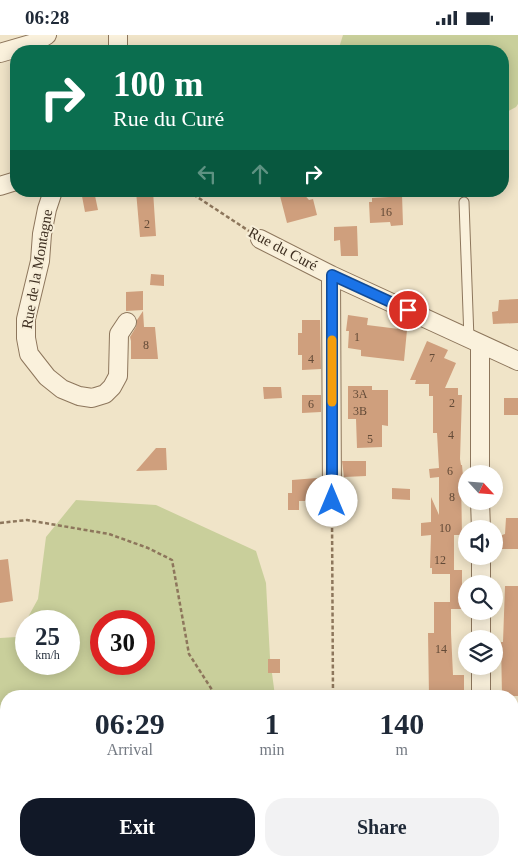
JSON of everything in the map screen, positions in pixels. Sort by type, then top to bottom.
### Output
[{"type":"street","points":[[27,45],[48,35]]},
{"type":"street","name":"Rue de la Montagne","points":[[51,197],[42,234],[40,261],[26,319],[26,338],[29,354],[47,377],[62,389],[79,396],[92,398],[105,394],[112,387],[118,376],[119,334],[127,322]]},
{"type":"street","name":"Rue du Curé","points":[[260,239],[332,275],[518,361]]},
{"type":"street","points":[[332,275],[332,501]]},
{"type":"street","points":[[474,341],[480,465]]},
{"type":"street","points":[[481,675],[481,690]]},
{"type":"lane","points":[[464,202],[474,341]]},
{"type":"path","name":"Rue du Curé","points":[[197,197],[260,239]]},
{"type":"path","points":[[332,501],[333,690]]},
{"type":"path","points":[[0,523],[27,520],[109,534],[148,548],[172,560],[189,654],[212,690]]},
{"type":"green space","points":[[343,35],[518,35],[518,104],[509,111],[509,45],[340,45]]},
{"type":"green space","points":[[76,500],[156,505],[256,551],[266,583],[270,658],[274,690],[0,690],[0,638],[15,637],[15,675],[80,675],[80,610],[32,610],[38,599],[46,537]]},
{"type":"building","points":[[82,197],[95,197],[98,210],[85,212]]},
{"type":"building","points":[[137,197],[153,197],[156,236],[140,237]]},
{"type":"building","points":[[280,197],[306,197],[309,200],[313,199],[317,215],[287,223]]},
{"type":"building","points":[[402,197],[403,225],[391,226],[390,222],[370,223],[369,202],[372,202],[372,198]]},
{"type":"building","points":[[357,226],[358,256],[341,256],[340,240],[334,241],[334,227]]},
{"type":"building","points":[[151,274],[164,275],[164,286],[150,285]]},
{"type":"building","points":[[143,291],[143,310],[126,311],[126,292]]},
{"type":"building","points":[[518,299],[518,323],[493,324],[492,312],[498,311],[499,300]]},
{"type":"building","points":[[143,311],[144,327],[155,327],[158,359],[131,359],[130,337]]},
{"type":"building","points":[[348,315],[368,318],[367,325],[407,330],[404,361],[361,356],[361,350],[348,348],[349,331],[346,331]]},
{"type":"building","points":[[302,320],[320,320],[321,369],[302,370],[302,355],[298,355],[298,333],[302,333]]},
{"type":"building","points":[[427,341],[448,350],[444,358],[456,363],[445,388],[458,388],[458,395],[462,395],[461,465],[458,465],[458,510],[462,510],[462,520],[458,520],[458,535],[454,535],[454,570],[462,570],[462,575],[458,575],[458,609],[451,609],[451,633],[453,675],[464,675],[464,690],[429,690],[428,633],[434,633],[434,602],[450,602],[450,574],[432,574],[432,568],[430,568],[431,535],[421,536],[421,523],[431,522],[431,497],[439,515],[439,477],[430,478],[429,469],[439,468],[437,433],[433,433],[433,396],[429,396],[429,384],[415,384],[416,380],[410,380]]},
{"type":"building","points":[[348,386],[372,386],[372,390],[388,390],[388,426],[382,425],[382,447],[357,448],[356,419],[348,419]]},
{"type":"building","points":[[263,387],[281,387],[282,398],[264,399]]},
{"type":"building","points":[[302,395],[321,395],[321,412],[302,413]]},
{"type":"building","points":[[504,398],[518,398],[518,415],[504,415]]},
{"type":"building","points":[[156,448],[166,448],[167,470],[136,471]]},
{"type":"building","points":[[342,461],[366,461],[366,476],[344,477]]},
{"type":"building","points":[[317,478],[318,494],[310,494],[310,501],[299,501],[299,510],[288,510],[288,493],[292,493],[292,480]]},
{"type":"building","points":[[392,488],[410,489],[410,500],[392,499]]},
{"type":"building","points":[[506,518],[518,518],[518,549],[503,549],[503,535],[505,534]]},
{"type":"building","points":[[8,559],[13,601],[0,603],[0,560]]},
{"type":"building","points":[[505,586],[518,586],[518,690],[502,690]]},
{"type":"building","points":[[268,659],[280,659],[280,673],[268,673]]},
{"type":"slow traffic","points":[[332,340],[332,402]]},
{"type":"route","points":[[332,501],[332,275],[408,310]]}]
